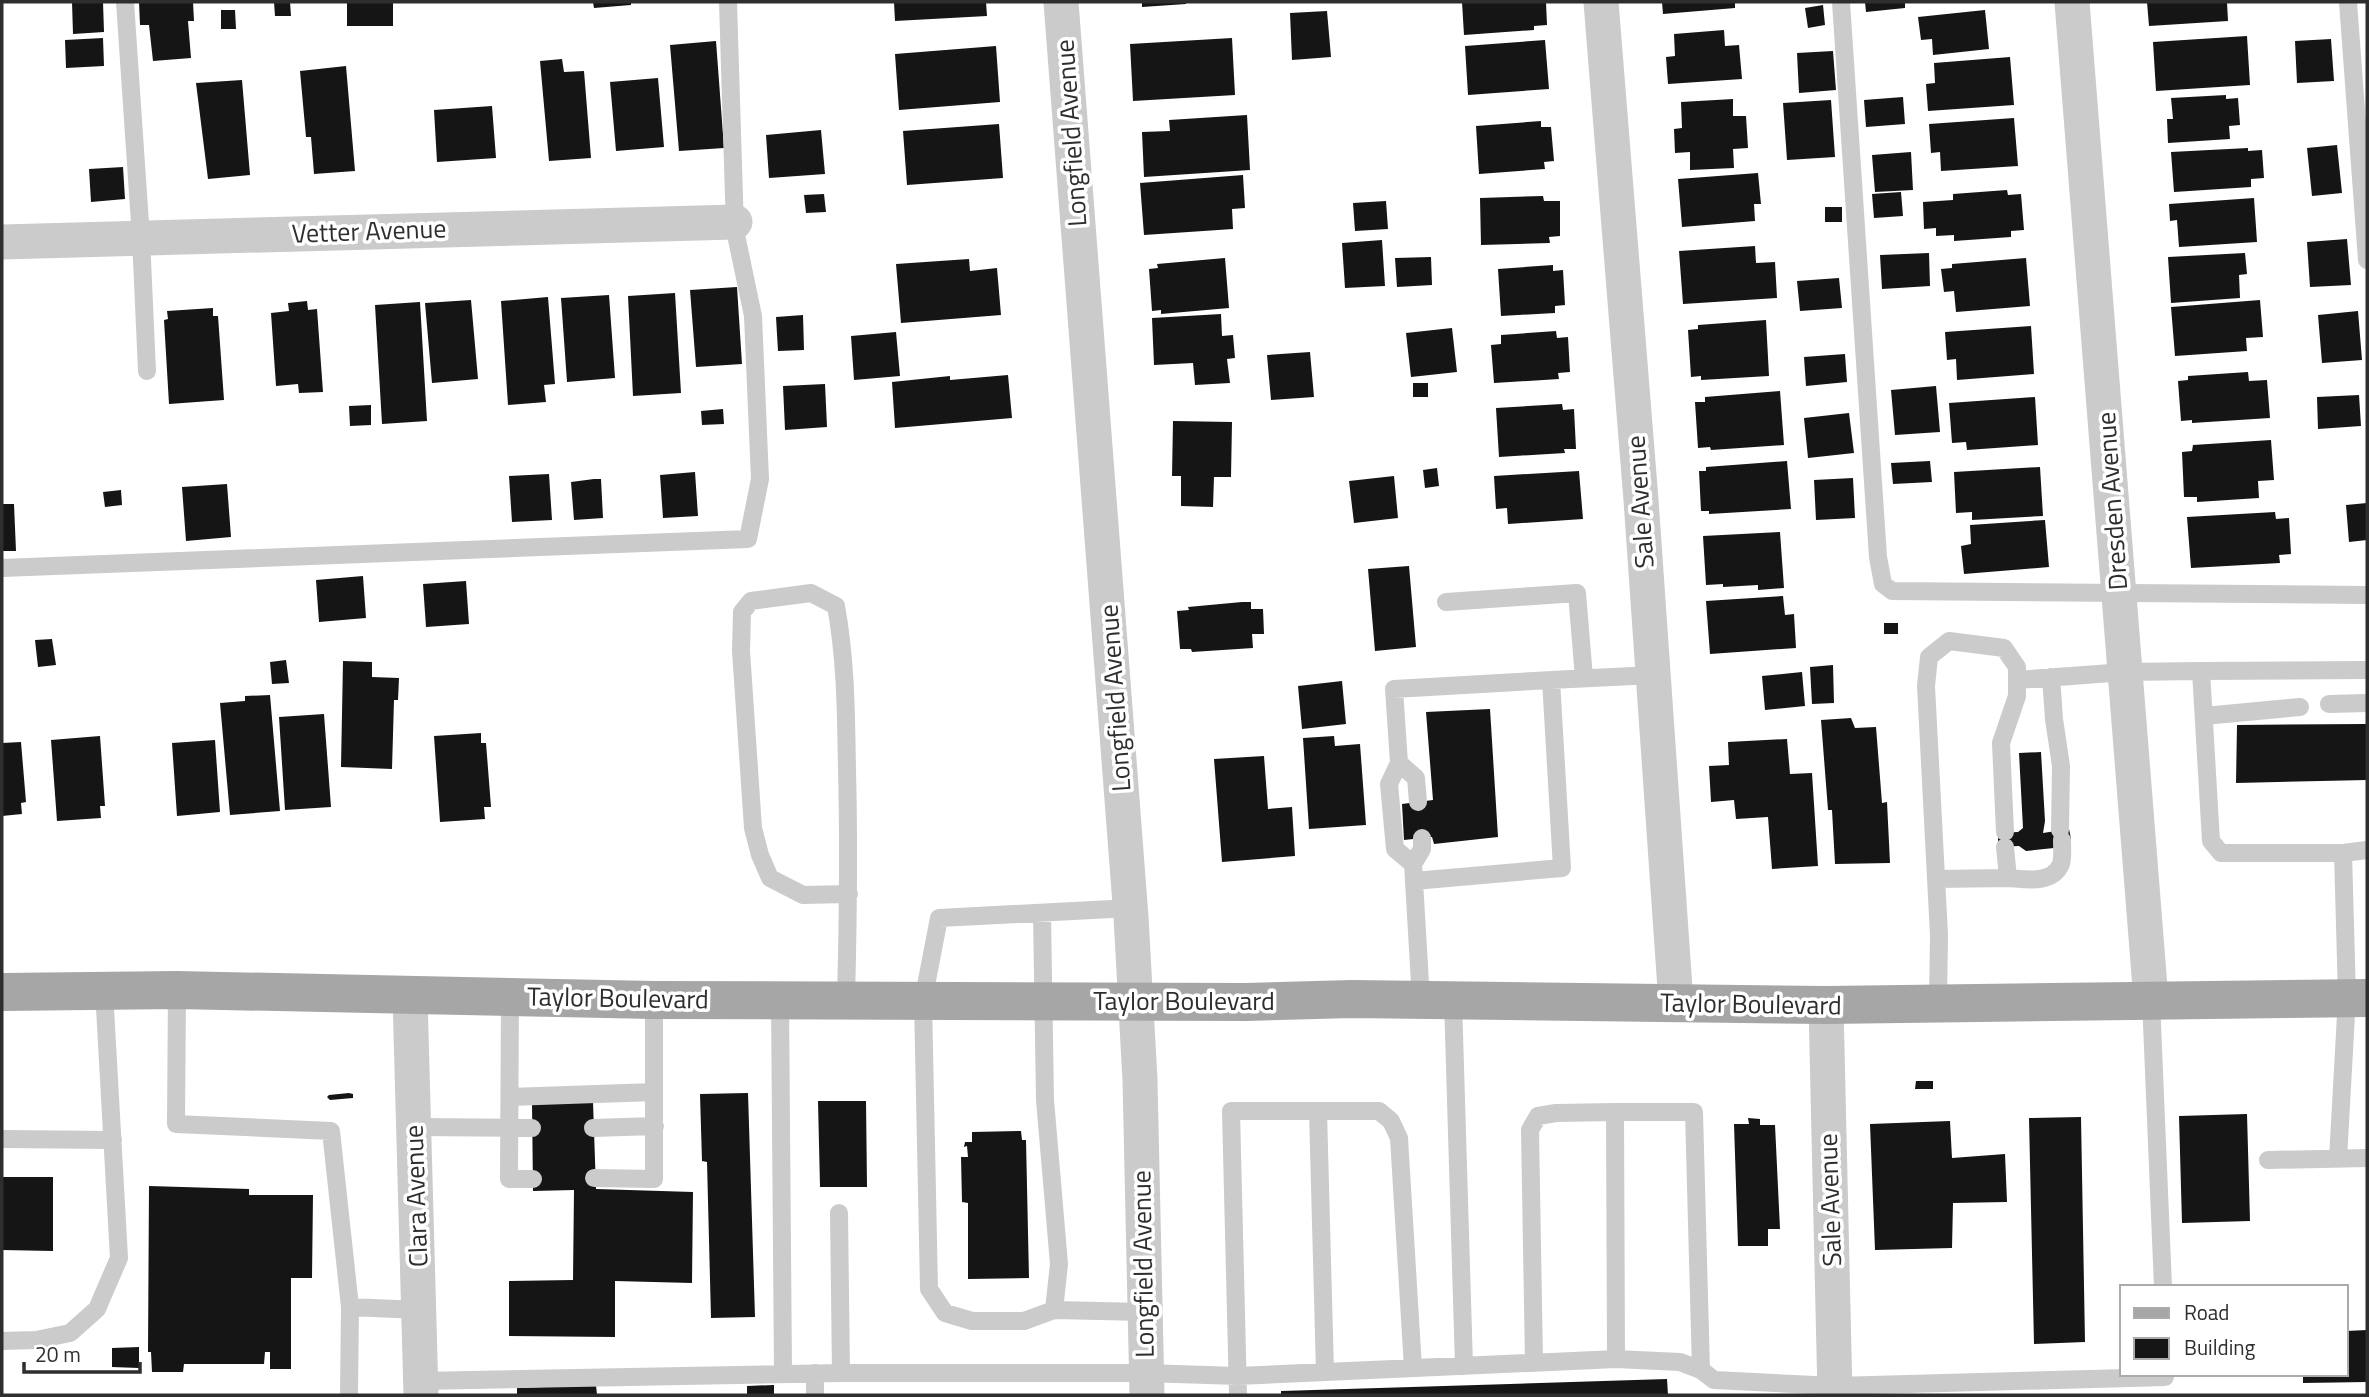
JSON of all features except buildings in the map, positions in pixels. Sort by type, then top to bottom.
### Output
[{"type":"main road","name":"Taylor Boulevard","points":[[2,992],[177,990],[654,1000],[1437,1000],[1826,1005],[2357,998]]},
{"type":"street","name":"Longfield Avenue","points":[[1061,2],[1131,908],[1146,1384]]},
{"type":"street","name":"Sale Avenue","points":[[1601,2],[1676,1003]]},
{"type":"street","name":"Dresden Avenue","points":[[2072,2],[2151,1000]]},
{"type":"street","name":"Vetter Avenue","points":[[2,242],[735,222]]},
{"type":"street","name":"Clara Avenue","points":[[410,996],[421,1388]]},
{"type":"street","name":"Sale Avenue","points":[[1826,1005],[1835,1390]]},
{"type":"lane","points":[[125,2],[147,371]]},
{"type":"lane","points":[[2,568],[748,539],[757,506],[760,465],[753,316],[735,222],[728,2]]},
{"type":"lane","points":[[1841,2],[1878,557],[1883,584],[1892,591],[2367,595]]},
{"type":"lane","points":[[2348,2],[2367,260]]},
{"type":"lane","points":[[846,999],[849,894],[844,646],[836,606],[811,593],[751,601],[742,612],[741,651],[753,828],[760,855],[770,878],[803,895],[849,894]]},
{"type":"lane","points":[[1446,602],[1577,593],[1584,678]]},
{"type":"lane","points":[[1938,1004],[1939,935],[1926,686],[1929,657],[1949,641],[2004,649],[2017,667],[2017,696],[2001,743],[2008,878]]},
{"type":"lane","points":[[2017,680],[2125,672],[2367,670]]},
{"type":"lane","points":[[2201,671],[2211,841],[2221,853],[2343,853],[2367,850]]},
{"type":"lane","points":[[1414,872],[1395,849],[1388,784],[1399,763],[1394,689],[1653,675]]},
{"type":"lane","points":[[1936,879],[2039,880],[2050,876],[2061,864],[2061,766],[2051,677]]},
{"type":"lane","points":[[1414,872],[1562,868],[1551,680]]},
{"type":"lane","points":[[2329,704],[2367,703]]},
{"type":"lane","points":[[2204,716],[2300,707]]},
{"type":"lane","points":[[1399,763],[1416,778],[1418,802]]},
{"type":"lane","points":[[1422,838],[1422,849],[1414,872],[1437,1000],[1464,1366]]},
{"type":"lane","points":[[2338,1159],[2357,998],[2343,853]]},
{"type":"lane","points":[[1131,908],[939,918],[923,1001],[929,1289],[945,1313],[972,1321],[1024,1321],[1054,1310],[1144,1312]]},
{"type":"lane","points":[[1042,914],[1045,1100],[1059,1264],[1054,1310]]},
{"type":"lane","points":[[2,1341],[36,1340],[70,1333],[97,1309],[119,1258],[104,990]]},
{"type":"lane","points":[[177,990],[176,1124],[331,1131],[350,1307],[349,1395]]},
{"type":"lane","points":[[510,996],[509,1179],[533,1179]]},
{"type":"lane","points":[[594,1178],[654,1179],[654,1000]]},
{"type":"lane","points":[[780,1000],[783,1373]]},
{"type":"lane","points":[[2151,1000],[2163,1285]]},
{"type":"lane","points":[[510,1097],[654,1092]]},
{"type":"lane","points":[[1238,1395],[1231,1111],[1379,1111],[1391,1121],[1399,1138],[1413,1368]]},
{"type":"lane","points":[[1318,1111],[1325,1372]]},
{"type":"lane","points":[[1615,1112],[1616,1359]]},
{"type":"lane","points":[[1534,1362],[1530,1130],[1538,1116],[1556,1113],[1694,1112],[1701,1370]]},
{"type":"lane","points":[[593,1128],[655,1126]]},
{"type":"lane","points":[[414,1127],[533,1128]]},
{"type":"lane","points":[[2,1139],[113,1140]]},
{"type":"lane","points":[[2268,1160],[2367,1158]]},
{"type":"lane","points":[[839,1213],[841,1373]]},
{"type":"lane","points":[[350,1307],[420,1310]]},
{"type":"lane","points":[[421,1388],[783,1373],[1146,1384],[1238,1376],[1616,1359],[1670,1361],[1701,1370],[1714,1380],[1835,1390],[2143,1376]]},
{"type":"lane","points":[[815,1373],[815,1395]]},
{"type":"lane","points":[[2165,1376],[2166,1395]]}]
